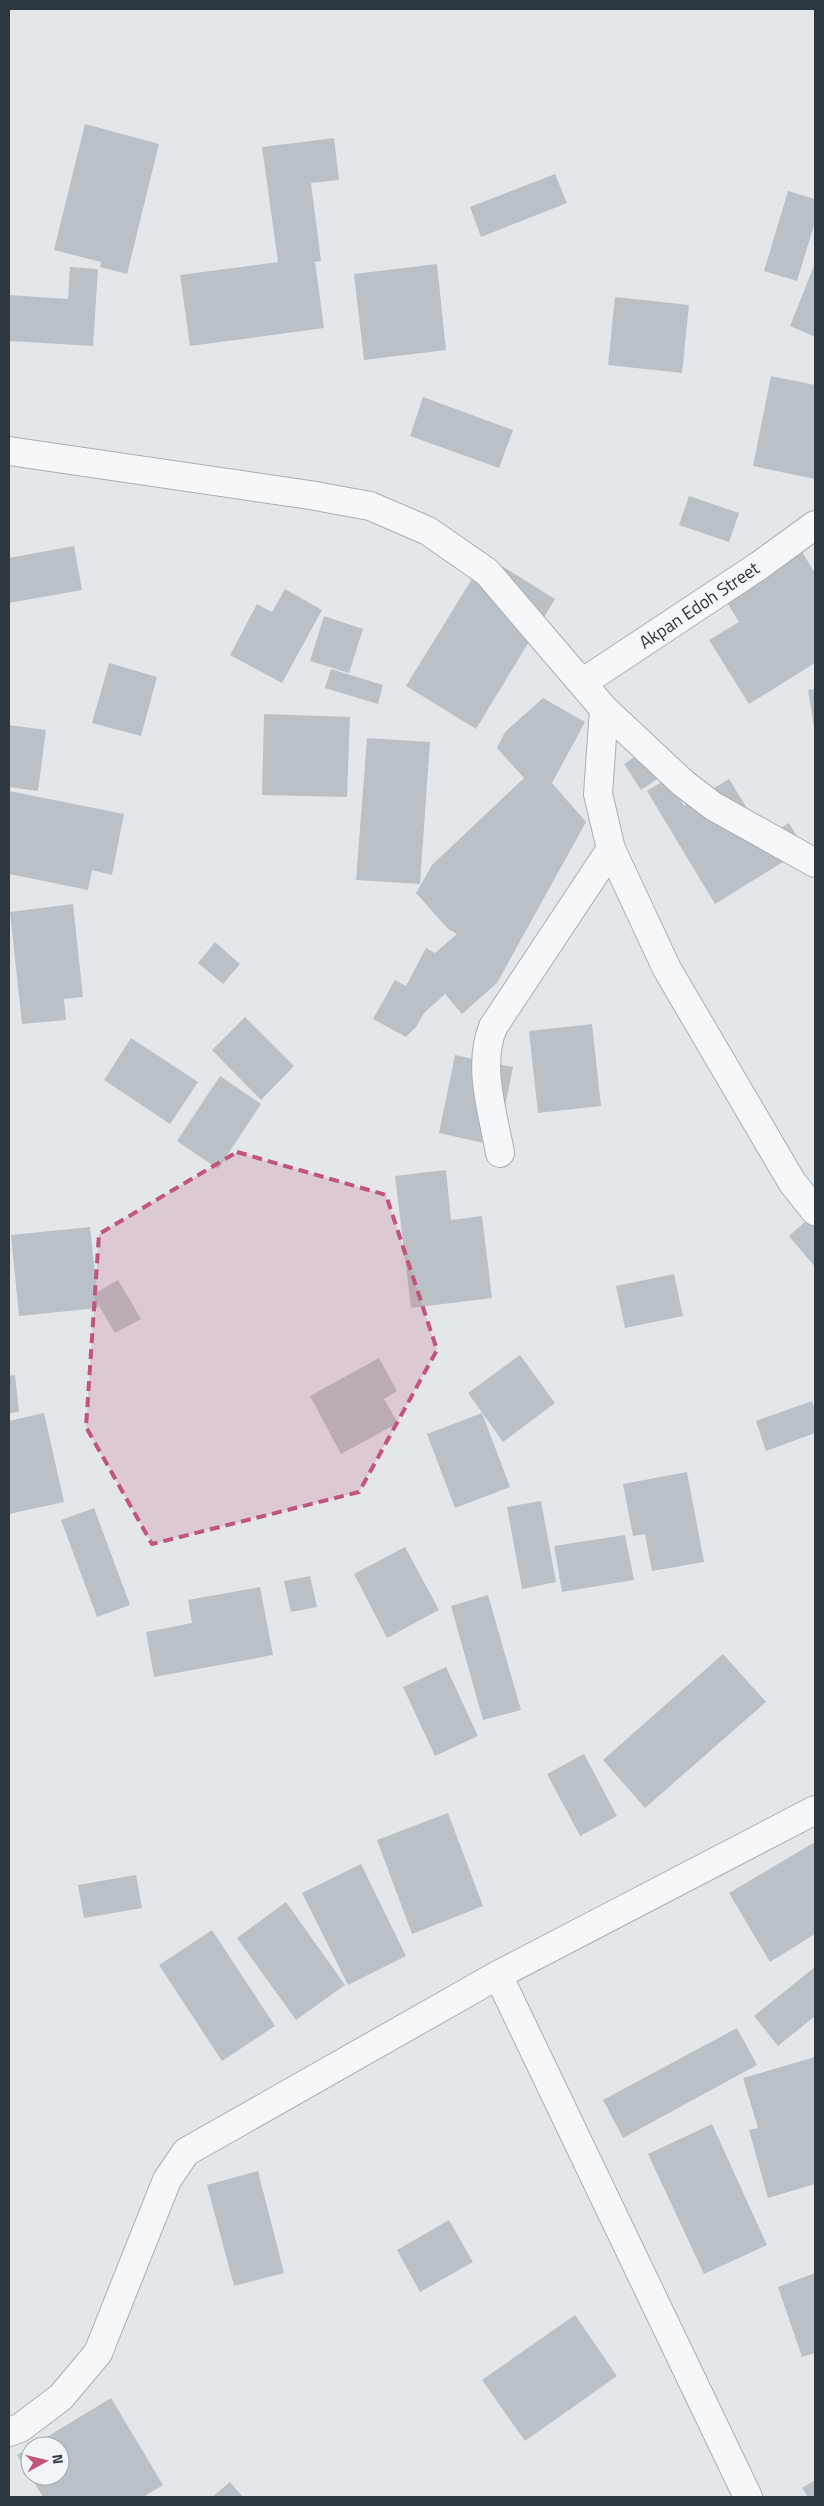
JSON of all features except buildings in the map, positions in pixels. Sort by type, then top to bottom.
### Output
[{"type":"street","points":[[9,451],[310,495],[370,506],[428,531],[486,572],[604,709],[683,782],[713,806],[815,863]]},
{"type":"street","name":"Akpan Edoh Street","points":[[582,684],[760,565],[815,525]]},
{"type":"street","points":[[604,709],[598,794],[611,849],[667,969],[792,1182],[815,1211]]},
{"type":"street","points":[[500,1153],[486,1066],[488,1040],[493,1027],[611,849]]},
{"type":"street","points":[[9,2432],[20,2428],[61,2397],[98,2353],[167,2180],[186,2152],[498,1975],[815,1810]]},
{"type":"street","points":[[498,1975],[748,2497]]},
{"type":"highlighted area","points":[[237,1152],[386,1195],[437,1350],[359,1492],[152,1544],[86,1427],[99,1234]]}]
